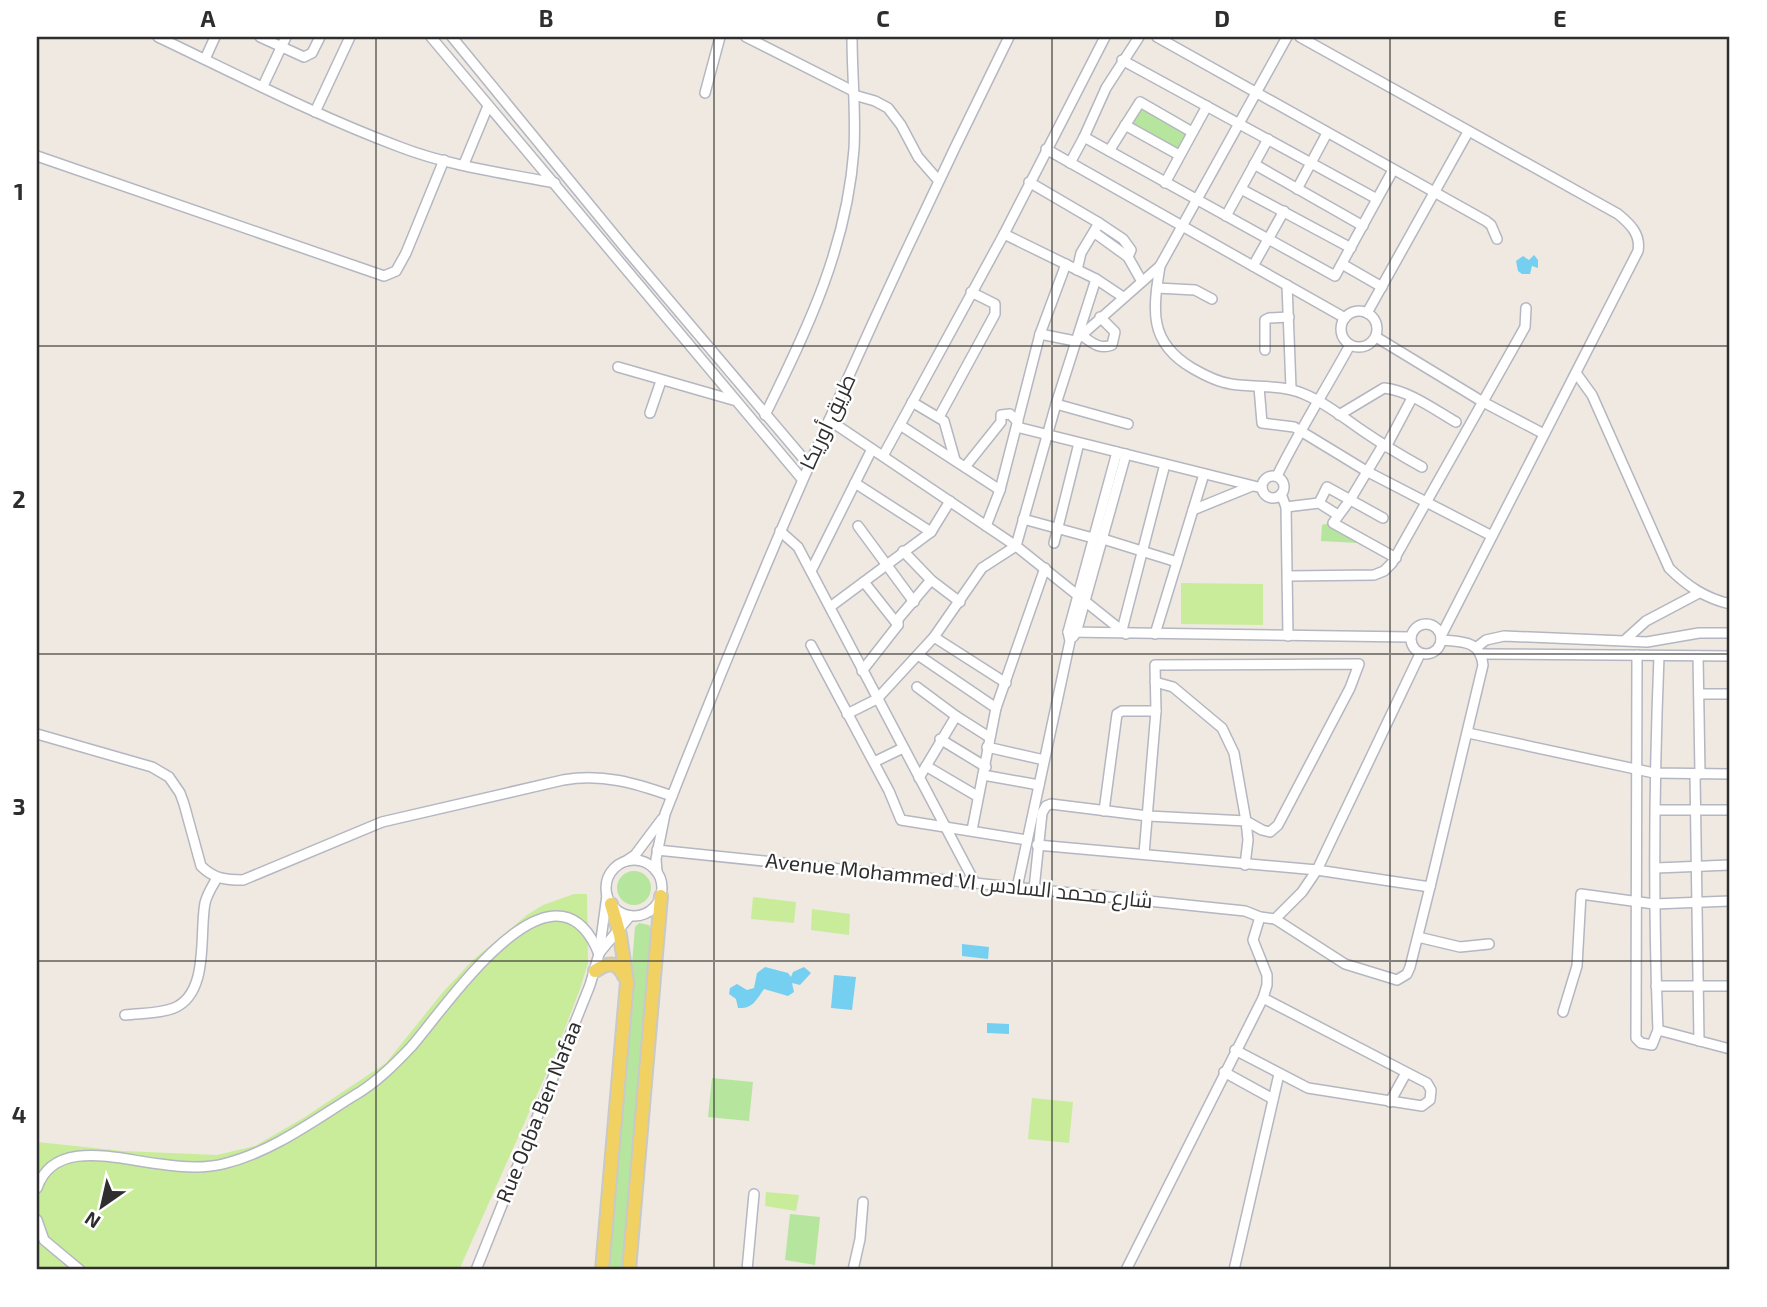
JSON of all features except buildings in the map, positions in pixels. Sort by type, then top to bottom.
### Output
[{"type":"main road","points":[[629,1270],[661,896]]},
{"type":"main road","points":[[602,1270],[627,982],[618,929],[609,899]]},
{"type":"main road","points":[[595,971],[611,963],[621,969],[627,982]]},
{"type":"street","points":[[158,37],[316,112],[401,148],[444,160],[555,183]]},
{"type":"street","points":[[205,59],[215,37]]},
{"type":"street","points":[[260,37],[307,57],[313,53],[320,37]]},
{"type":"street","points":[[263,86],[286,37]]},
{"type":"street","points":[[316,112],[350,37]]},
{"type":"street","points":[[431,37],[802,479]]},
{"type":"street","points":[[452,37],[808,464]]},
{"type":"street","points":[[705,93],[720,37]]},
{"type":"street","points":[[746,37],[853,93],[875,100],[888,108],[901,125],[918,157],[938,180]]},
{"type":"street","points":[[765,415],[815,311],[835,250],[854,149],[852,37]]},
{"type":"street","name":"طريق أوريكا","points":[[657,872],[657,850],[665,814],[808,464],[938,180],[1009,37]]},
{"type":"street","points":[[883,456],[1004,234],[1105,37]]},
{"type":"street","points":[[1070,163],[1106,88],[1139,37]]},
{"type":"street","points":[[1157,37],[1491,225],[1497,239]]},
{"type":"street","points":[[1287,37],[1160,266],[1154,307],[1156,327],[1169,351],[1186,365],[1213,380],[1259,387],[1291,388],[1319,401],[1385,446],[1422,467]]},
{"type":"street","points":[[1300,37],[1618,214],[1638,236],[1637,251],[1438,648],[1432,653],[1420,654]]},
{"type":"street","points":[[1122,60],[1377,199]]},
{"type":"street","points":[[1109,151],[1140,102],[1192,131]]},
{"type":"street","points":[[464,164],[488,106]]},
{"type":"street","points":[[1165,183],[1207,106]]},
{"type":"street","points":[[1125,125],[1180,155]]},
{"type":"street","points":[[1367,313],[1468,132]]},
{"type":"street","points":[[1297,189],[1327,133]]},
{"type":"street","points":[[1084,137],[1335,276],[1393,170]]},
{"type":"street","points":[[1226,216],[1268,139]]},
{"type":"street","points":[[1046,149],[1345,317]]},
{"type":"street","points":[[37,156],[384,276],[396,271],[406,253],[444,160]]},
{"type":"street","points":[[1254,164],[1363,226]]},
{"type":"street","points":[[555,183],[565,174]]},
{"type":"street","points":[[1029,182],[1099,223],[1127,243],[1131,250],[1128,257]]},
{"type":"street","points":[[566,197],[577,189]]},
{"type":"street","points":[[1241,189],[1351,248]]},
{"type":"street","points":[[1253,266],[1283,211]]},
{"type":"street","points":[[1077,270],[1081,253],[1099,223]]},
{"type":"street","points":[[1093,235],[1095,233],[1128,257],[1141,281]]},
{"type":"street","points":[[1004,234],[1096,279],[1123,297]]},
{"type":"street","points":[[986,526],[1000,490],[1040,334],[1066,264]]},
{"type":"street","points":[[1342,264],[1382,287]]},
{"type":"street","points":[[1078,338],[1160,266]]},
{"type":"street","points":[[847,714],[877,699],[934,637],[982,568],[1016,546],[1056,404],[1096,279]]},
{"type":"street","points":[[1287,285],[1291,388]]},
{"type":"street","points":[[1157,288],[1195,290],[1212,299]]},
{"type":"street","points":[[939,417],[995,314],[995,304],[971,292]]},
{"type":"street","points":[[1288,576],[1374,575],[1384,571],[1396,558],[1525,327],[1526,308]]},
{"type":"street","points":[[1356,312],[1367,313],[1377,324],[1376,337],[1365,347],[1350,345],[1341,332],[1345,317],[1356,312]]},
{"type":"street","points":[[1040,334],[1078,338],[1096,346],[1106,347],[1112,345],[1115,332],[1100,317]]},
{"type":"street","points":[[1265,350],[1265,320],[1289,317]]},
{"type":"street","points":[[1376,337],[1483,402],[1544,434]]},
{"type":"street","points":[[1277,476],[1299,430],[1319,401],[1350,345]]},
{"type":"street","points":[[618,366],[735,400]]},
{"type":"street","points":[[1576,373],[1592,395],[1669,568],[1699,593],[1730,604]]},
{"type":"street","points":[[650,413],[661,380]]},
{"type":"street","points":[[1259,387],[1261,423],[1289,425],[1368,472],[1492,536]]},
{"type":"street","points":[[1339,415],[1384,388],[1412,398],[1455,422]]},
{"type":"street","points":[[1396,558],[1334,524],[1385,446],[1412,398]]},
{"type":"street","points":[[912,402],[939,417],[946,425],[954,460]]},
{"type":"street","points":[[1056,404],[1128,424]]},
{"type":"street","points":[[965,467],[1001,422],[1001,415],[1010,414],[1018,424],[1047,435],[1257,487],[1269,497],[1281,494]]},
{"type":"street","points":[[829,420],[1016,546],[1124,632]]},
{"type":"street","points":[[900,425],[1000,490]]},
{"type":"street","points":[[1054,543],[1079,443]]},
{"type":"street","points":[[811,571],[872,449]]},
{"type":"street","points":[[1017,888],[1071,635],[1122,453]]},
{"type":"street","points":[[1124,632],[1164,464]]},
{"type":"street","points":[[1155,634],[1204,474]]},
{"type":"street","points":[[1193,510],[1257,487],[1266,478],[1277,476]]},
{"type":"street","points":[[1277,476],[1284,484],[1281,494],[1286,507],[1288,636]]},
{"type":"street","points":[[855,483],[931,532]]},
{"type":"street","points":[[1319,503],[1327,487],[1383,518]]},
{"type":"street","points":[[830,607],[931,532],[950,501]]},
{"type":"street","points":[[1286,507],[1319,503],[1338,515]]},
{"type":"street","points":[[1023,519],[1177,562]]},
{"type":"street","points":[[858,526],[914,601]]},
{"type":"street","points":[[780,531],[796,543],[975,883]]},
{"type":"street","points":[[903,551],[931,580],[960,602]]},
{"type":"street","points":[[972,830],[996,708],[1045,569]]},
{"type":"street","points":[[862,671],[898,625],[898,619],[931,580]]},
{"type":"street","points":[[864,582],[898,625]]},
{"type":"street","points":[[1625,640],[1646,621],[1699,593]]},
{"type":"street","points":[[1420,654],[1412,645],[1410,637],[1414,630],[1425,624],[1433,626],[1441,638],[1461,642],[1479,651],[1730,656]]},
{"type":"street","points":[[1071,635],[1124,632],[1410,637]]},
{"type":"street","points":[[1420,654],[1317,870],[1302,892],[1275,919],[1345,964],[1397,980],[1407,974],[1418,937],[1483,671],[1479,651],[1486,640],[1504,636],[1642,641],[1699,633],[1730,633]]},
{"type":"street","points":[[934,637],[1006,683]]},
{"type":"street","points":[[811,645],[874,762],[901,820],[1027,840]]},
{"type":"street","points":[[918,655],[996,708]]},
{"type":"street","points":[[1637,655],[1636,1038],[1641,1043],[1652,1045],[1658,1030],[1654,904],[1654,773],[1658,656]]},
{"type":"street","points":[[1698,656],[1695,866],[1699,1041]]},
{"type":"street","points":[[1034,889],[1042,813],[1048,805],[1149,816],[1246,821],[1266,832],[1274,830],[1350,688],[1359,664],[1156,664],[1153,667],[1156,710],[1149,816],[1144,854]]},
{"type":"street","points":[[1156,682],[1173,687],[1222,728],[1234,753],[1246,821],[1248,840],[1245,865]]},
{"type":"street","points":[[917,687],[989,737]]},
{"type":"street","points":[[1699,694],[1730,694]]},
{"type":"street","points":[[1104,811],[1117,714],[1122,711],[1156,710]]},
{"type":"street","points":[[919,778],[956,716]]},
{"type":"street","points":[[1468,733],[1654,773],[1730,774]]},
{"type":"street","points":[[37,734],[152,767],[169,777],[184,804],[201,866],[217,878],[243,880],[382,822],[574,778],[612,778],[672,796]]},
{"type":"street","points":[[940,739],[985,771],[1039,785]]},
{"type":"street","points":[[987,747],[1044,760]]},
{"type":"street","points":[[874,762],[903,748]]},
{"type":"street","points":[[926,766],[977,796]]},
{"type":"street","points":[[1656,810],[1730,810]]},
{"type":"street","name":"طريق أوريكا","points":[[624,862],[635,855],[665,814]]},
{"type":"street","points":[[1037,845],[1317,870],[1430,887]]},
{"type":"street","name":"Avenue Mohammed VI شارع محمد السادس","points":[[657,850],[1245,911],[1259,918],[1275,919]]},
{"type":"street","points":[[641,861],[657,872],[662,885],[661,896],[648,912],[630,916],[620,912],[609,899],[606,884],[611,873],[624,862],[641,861]]},
{"type":"street","points":[[1656,869],[1730,865]]},
{"type":"street","points":[[125,1015],[176,1007],[188,996],[201,962],[205,902],[217,878]]},
{"type":"street","points":[[1563,1012],[1577,966],[1581,894],[1654,904],[1730,901]]},
{"type":"street","name":"Rue Oqba Ben Nafaa","points":[[476,1270],[595,971],[609,899]]},
{"type":"street","name":"Rue Oqba Ben Nafaa","points":[[599,954],[630,916]]},
{"type":"street","points":[[37,1188],[47,1169],[74,1156],[100,1155],[161,1165],[210,1166],[266,1149],[367,1088],[410,1047],[478,965],[531,922],[549,917],[564,918],[577,923],[592,936],[599,954]]},
{"type":"street","points":[[1126,1270],[1223,1072],[1263,998],[1267,975],[1254,940],[1259,918]]},
{"type":"street","points":[[1418,937],[1460,947],[1489,944]]},
{"type":"street","points":[[1656,986],[1730,986]]},
{"type":"street","points":[[1235,1051],[1308,1088],[1422,1106],[1430,1100],[1430,1086],[1263,998]]},
{"type":"street","points":[[1658,1030],[1730,1049]]},
{"type":"street","points":[[1223,1072],[1273,1099]]},
{"type":"street","points":[[1390,1102],[1406,1073]]},
{"type":"street","points":[[1234,1270],[1279,1074]]},
{"type":"street","points":[[747,1270],[754,1194]]},
{"type":"street","points":[[853,1270],[860,1239],[863,1202]]},
{"type":"street","points":[[37,1220],[44,1240],[80,1270]]},
{"type":"green space","points":[[1143,106],[1191,133],[1179,153],[1132,126]]},
{"type":"green space","points":[[1329,523],[1360,537],[1357,543],[1321,541],[1322,525]]},
{"type":"green space","points":[[1181,583],[1263,584],[1263,625],[1181,624]]},
{"type":"green space","points":[[634,871],[646,876],[651,888],[646,900],[634,905],[622,900],[617,888],[622,876]]},
{"type":"green space","points":[[574,894],[587,894],[588,963],[555,1054],[459,1270],[37,1270],[37,1142],[123,1151],[217,1155],[255,1146],[305,1117],[386,1063],[443,992],[474,959],[527,915],[543,905]]},
{"type":"green space","points":[[753,897],[796,902],[794,923],[751,919]]},
{"type":"green space","points":[[812,909],[850,914],[849,935],[811,930]]},
{"type":"green space","points":[[639,923],[649,925],[651,929],[624,1270],[607,1270],[635,927]]},
{"type":"green space","points":[[712,1078],[753,1082],[749,1121],[708,1117]]},
{"type":"green space","points":[[1032,1098],[1073,1102],[1069,1143],[1028,1139]]},
{"type":"green space","points":[[766,1192],[799,1195],[796,1211],[765,1206]]},
{"type":"green space","points":[[790,1214],[820,1217],[815,1265],[785,1260]]},
{"type":"water","points":[[1534,255],[1538,260],[1538,268],[1532,266],[1530,274],[1518,271],[1516,261],[1523,256],[1529,260]]},
{"type":"water","points":[[962,944],[989,947],[988,959],[962,956]]},
{"type":"water","points":[[765,967],[788,973],[791,977],[793,972],[804,967],[811,973],[800,985],[792,983],[794,992],[788,996],[764,989],[751,1005],[738,1008],[736,999],[729,994],[730,988],[737,984],[747,990],[754,988],[757,973]]},
{"type":"water","points":[[834,975],[856,977],[852,1010],[831,1008]]},
{"type":"water","points":[[987,1023],[1009,1024],[1009,1034],[987,1033]]}]
